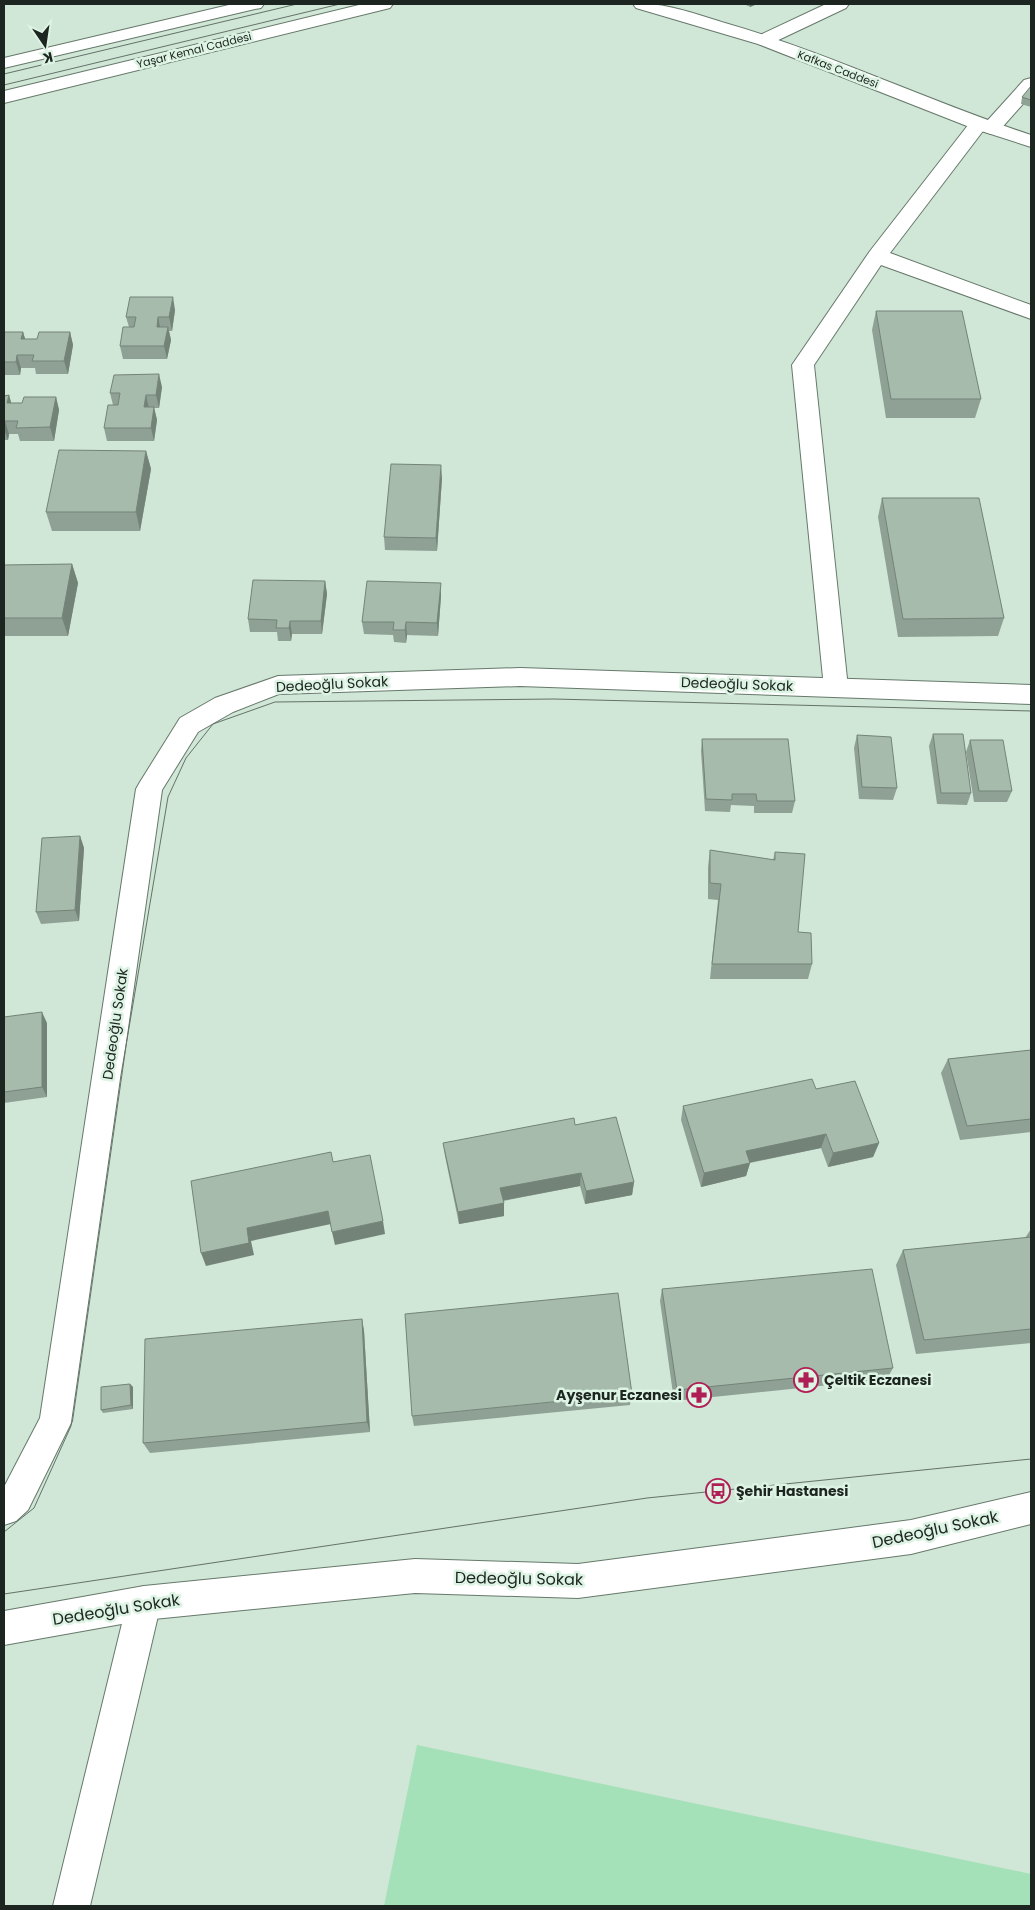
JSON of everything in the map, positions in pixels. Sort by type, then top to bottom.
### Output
[{"type":"street","points":[[4,63],[255,4]]},
{"type":"street","name":"Yaşar Kemal Caddesi","points":[[4,97],[384,4]]},
{"type":"street","name":"Kafkas Caddesi","points":[[642,4],[764,40],[985,126],[1031,141]]},
{"type":"street","points":[[764,40],[840,4]]},
{"type":"street","points":[[836,688],[803,365],[877,256],[985,126],[1031,84]]},
{"type":"street","points":[[877,256],[1031,312]]},
{"type":"street","name":"Dedeoğlu Sokak","points":[[4,1509],[16,1498],[56,1421],[149,789],[189,725],[224,705],[278,685],[520,677],[1031,695]]},
{"type":"street","name":"Dedeoğlu Sokak","points":[[4,1628],[144,1603],[415,1576],[578,1581],[911,1537],[1031,1508]]},
{"type":"street","points":[[71,1906],[144,1603]]},
{"type":"green space","points":[[417,1745],[1031,1874],[1031,1906],[384,1906]]},
{"type":"building","points":[[1031,86],[1031,100],[1022,97]]},
{"type":"building","points":[[130,297],[173,297],[169,317],[158,317],[157,327],[168,327],[164,346],[120,346],[123,327],[134,327],[136,317],[126,317]]},
{"type":"building","points":[[876,311],[962,311],[981,399],[891,399]]},
{"type":"building","points":[[4,332],[23,332],[21,339],[37,339],[39,332],[70,332],[64,361],[32,361],[34,355],[17,355],[16,362],[4,362]]},
{"type":"building","points":[[159,374],[156,395],[146,395],[144,407],[154,407],[151,428],[104,428],[108,405],[118,405],[120,393],[110,393],[114,375]]},
{"type":"building","points":[[9,395],[7,403],[22,403],[24,397],[56,397],[50,427],[16,428],[18,421],[5,421],[4,425],[4,396]]},
{"type":"building","points":[[59,450],[146,451],[136,512],[46,512]]},
{"type":"building","points":[[391,464],[441,465],[436,538],[384,537]]},
{"type":"building","points":[[882,498],[979,498],[1004,618],[903,619]]},
{"type":"building","points":[[72,564],[62,618],[4,618],[4,565]]},
{"type":"building","points":[[253,580],[325,581],[321,621],[290,621],[289,628],[276,628],[277,620],[248,619]]},
{"type":"building","points":[[367,581],[441,583],[437,623],[406,622],[405,630],[393,630],[394,622],[362,622]]},
{"type":"building","points":[[933,734],[963,734],[971,793],[941,793]]},
{"type":"building","points":[[857,735],[891,737],[897,788],[862,787]]},
{"type":"building","points":[[702,739],[788,739],[795,801],[757,801],[756,794],[732,794],[732,800],[706,799]]},
{"type":"building","points":[[970,740],[1003,740],[1012,791],[979,791]]},
{"type":"building","points":[[80,836],[75,910],[36,912],[42,838]]},
{"type":"building","points":[[710,850],[775,860],[775,852],[805,854],[798,932],[811,933],[812,964],[712,964],[721,884],[710,883]]},
{"type":"building","points":[[42,1012],[42,1087],[4,1092],[4,1017]]},
{"type":"building","points":[[1031,1050],[1031,1119],[967,1126],[948,1059]]},
{"type":"building","points":[[812,1079],[816,1089],[855,1081],[879,1143],[833,1153],[826,1134],[746,1151],[750,1163],[704,1173],[683,1106]]},
{"type":"building","points":[[616,1117],[634,1182],[586,1191],[581,1173],[500,1188],[504,1203],[458,1212],[443,1143],[574,1118],[575,1125]]},
{"type":"building","points":[[331,1152],[333,1162],[370,1155],[383,1221],[332,1232],[328,1211],[247,1228],[249,1243],[201,1253],[191,1181]]},
{"type":"building","points":[[1031,1237],[1031,1329],[924,1340],[903,1250]]},
{"type":"building","points":[[872,1269],[893,1368],[677,1390],[662,1289]]},
{"type":"building","points":[[618,1293],[632,1394],[412,1416],[405,1314]]},
{"type":"building","points":[[362,1319],[367,1422],[143,1443],[145,1339]]},
{"type":"building","points":[[130,1384],[131,1405],[101,1410],[101,1387]]},
{"type":"tram line","points":[[4,74],[297,4]]},
{"type":"tram line","points":[[4,85],[340,4]]},
{"type":"tram line","points":[[4,1532],[34,1508],[71,1426],[121,1075],[168,797],[186,758],[213,724],[275,702],[554,699],[1031,711]]},
{"type":"tram line","points":[[4,1594],[647,1498],[1031,1459]]},
{"type":"place","name":"Çeltik Eczanesi","points":[[806,1380]]},
{"type":"place","name":"Ayşenur Eczanesi","points":[[699,1395]]},
{"type":"place","name":"Şehir Hastanesi","points":[[718,1491]]}]
